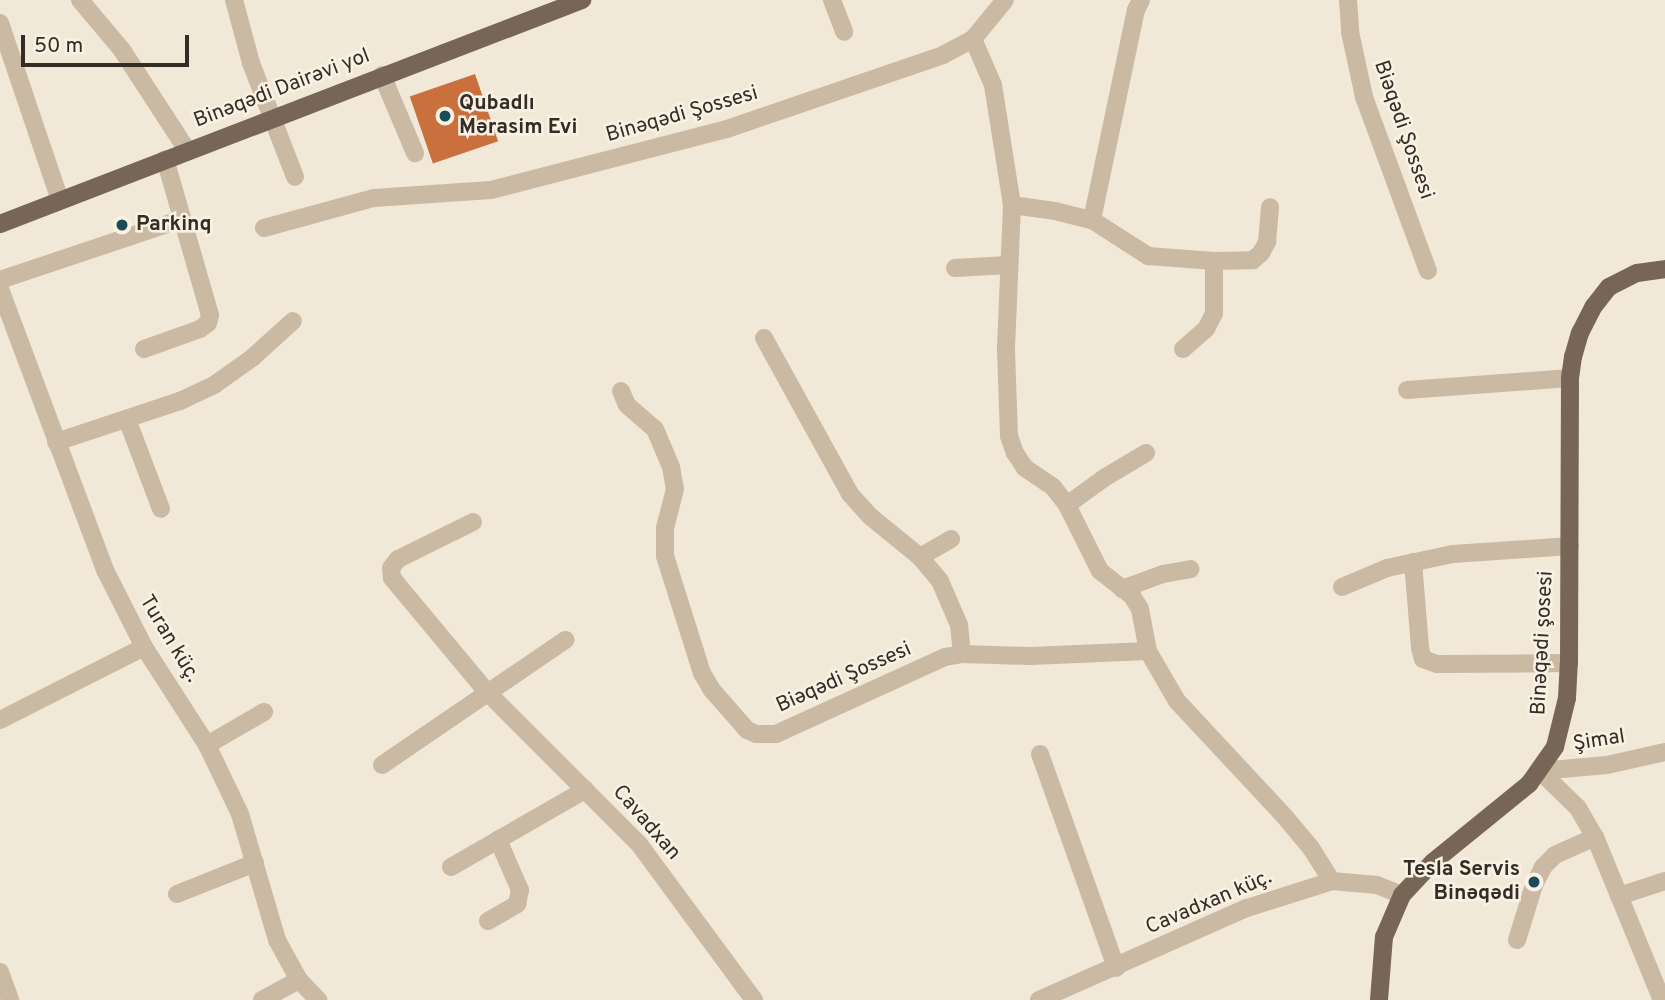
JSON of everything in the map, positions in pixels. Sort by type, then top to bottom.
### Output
[{"type":"main road","name":"Binəqədi Dairəvi yol","points":[[0,224],[582,0]]},
{"type":"main road","name":"Binəqədi şosesi","points":[[1379,1000],[1384,937],[1402,895],[1433,862],[1511,801],[1540,771],[1555,747],[1563,721],[1569,663],[1570,378],[1580,333],[1594,306],[1609,287],[1637,273],[1665,269]]},
{"type":"street","points":[[80,0],[122,51],[187,150]]},
{"type":"street","points":[[234,0],[251,63],[295,177]]},
{"type":"street","points":[[832,0],[844,32]]},
{"type":"street","name":"Binəqədi Şossesi","points":[[264,228],[374,198],[491,190],[714,132],[943,55],[973,39],[1005,0]]},
{"type":"street","points":[[1092,220],[1136,10],[1141,0]]},
{"type":"street","name":"Biəqədi Şossesi","points":[[1348,0],[1350,32],[1364,97],[1428,271]]},
{"type":"street","points":[[0,23],[60,200]]},
{"type":"street","points":[[973,39],[993,85],[1013,205],[1006,350],[1009,436],[1025,468],[1053,487],[1067,505],[1100,571],[1122,589],[1140,609],[1148,650],[1177,701],[1285,817],[1311,848],[1332,881]]},
{"type":"street","points":[[382,75],[415,153]]},
{"type":"street","points":[[144,349],[208,324],[210,315],[165,159]]},
{"type":"street","points":[[1013,205],[1092,220],[1147,256],[1214,261],[1253,260],[1261,253],[1267,242],[1270,207]]},
{"type":"street","points":[[0,280],[182,219]]},
{"type":"street","points":[[1183,349],[1206,329],[1214,313],[1214,261]]},
{"type":"street","points":[[955,268],[1009,265]]},
{"type":"street","name":"Turan küç.","points":[[0,289],[55,442],[106,572],[144,647],[207,745],[240,814],[277,940],[299,980],[318,1000]]},
{"type":"street","points":[[55,442],[180,401],[214,385],[251,358],[293,321]]},
{"type":"street","points":[[764,338],[850,494],[871,517],[920,557],[940,581],[959,625],[962,654]]},
{"type":"street","points":[[1407,390],[1570,378]]},
{"type":"street","name":"Biəqədi Şossesi","points":[[621,391],[627,405],[655,429],[671,467],[675,489],[665,528],[665,556],[702,673],[712,690],[747,730],[767,736],[776,734],[945,657],[962,654],[1031,656],[1148,650]]},
{"type":"street","points":[[127,419],[161,509]]},
{"type":"street","points":[[1067,505],[1104,478],[1146,453]]},
{"type":"street","name":"Cavadxan","points":[[473,522],[398,559],[391,568],[392,578],[487,692],[639,844],[754,1000]]},
{"type":"street","points":[[920,557],[951,540]]},
{"type":"street","points":[[1342,587],[1387,568],[1452,554],[1570,546]]},
{"type":"street","points":[[1413,562],[1423,659],[1437,664],[1569,663]]},
{"type":"street","points":[[1122,589],[1163,574],[1191,569]]},
{"type":"street","points":[[382,765],[565,640]]},
{"type":"street","points":[[0,720],[144,647]]},
{"type":"street","points":[[207,745],[264,712]]},
{"type":"street","name":"Şimal","points":[[1540,771],[1608,765],[1665,752]]},
{"type":"street","points":[[1040,754],[1116,968]]},
{"type":"street","points":[[1540,771],[1571,799],[1595,837],[1662,1000]]},
{"type":"street","points":[[451,867],[585,790]]},
{"type":"street","points":[[1517,940],[1534,885],[1543,867],[1555,855],[1595,837]]},
{"type":"street","points":[[488,921],[517,904],[520,890],[498,840]]},
{"type":"street","points":[[177,894],[256,863]]},
{"type":"street","name":"Cavadxan küç.","points":[[1039,1000],[1247,908],[1332,881],[1377,885],[1402,895]]},
{"type":"street","points":[[1619,896],[1665,881]]},
{"type":"street","points":[[0,972],[10,1000]]},
{"type":"street","points":[[262,1000],[299,980]]},
{"type":"building","points":[[475,74],[498,141],[433,164],[410,96]]},
{"type":"place","name":"Qubadlı Mərasim Evi","points":[[445,116]]},
{"type":"place","name":"Parkinq","points":[[122,225]]},
{"type":"place","name":"Tesla Servis Binəqədi","points":[[1534,882]]}]
